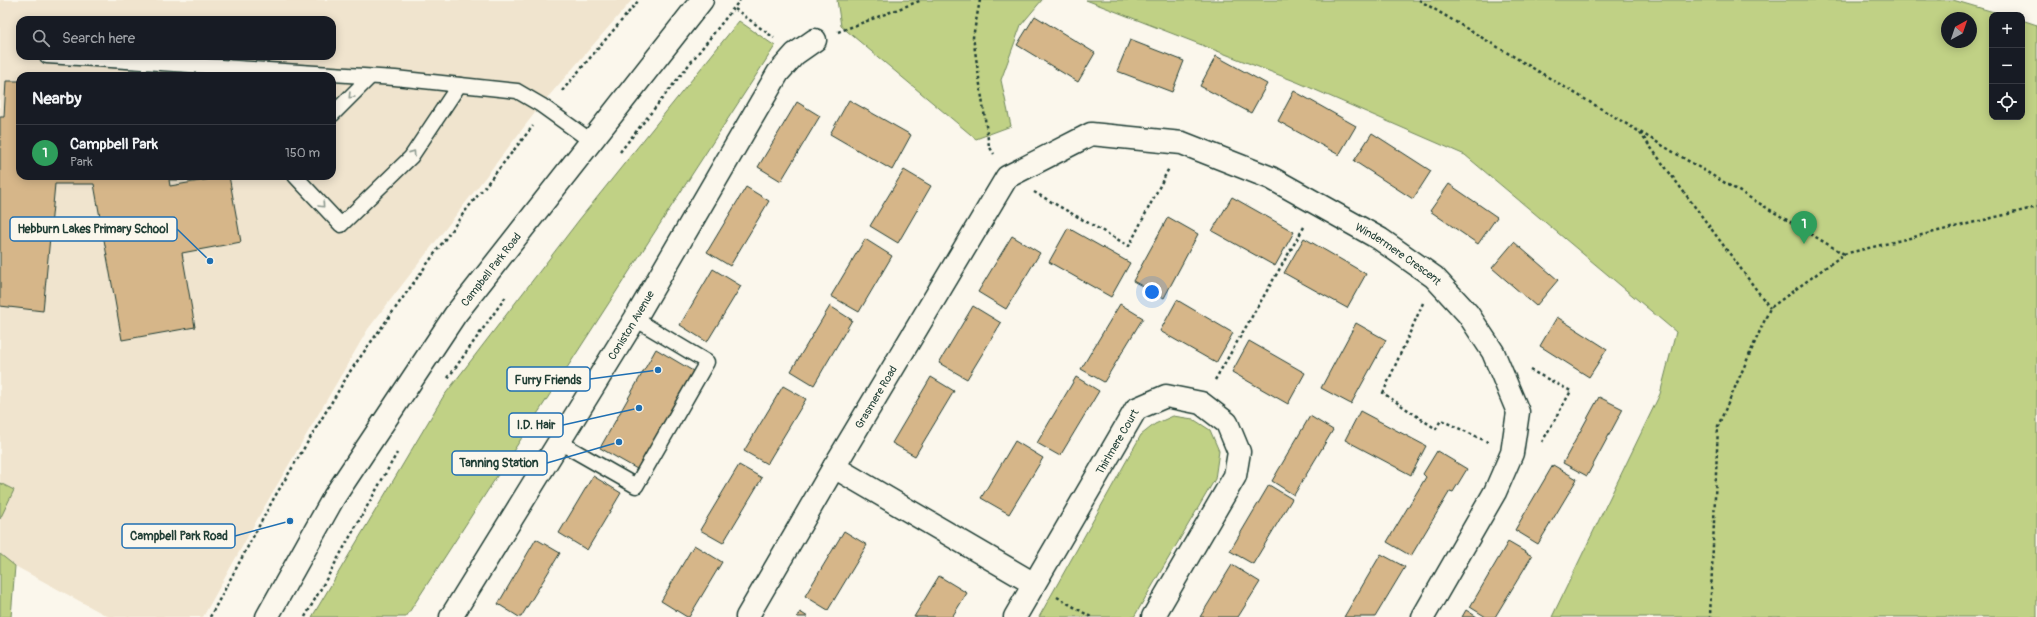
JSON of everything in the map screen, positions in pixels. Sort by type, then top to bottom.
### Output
[{"type":"street","name":"Campbell Park Road","points":[[267,617],[334,498],[456,315],[702,0]]},
{"type":"street","name":"Coniston Avenue","points":[[451,617],[635,319],[778,73],[794,54],[816,40]]},
{"type":"street","name":"Windermere Crescent","points":[[1007,178],[1091,134],[1182,143],[1271,178],[1380,239],[1434,277],[1468,314],[1493,352],[1518,412],[1512,453],[1494,492],[1424,617]]},
{"type":"street","name":"Grasmere Road","points":[[747,617],[834,467],[1007,178]]},
{"type":"street","name":"Thirlmere Court","points":[[1015,617],[1136,409],[1166,396],[1201,403],[1227,423],[1239,452],[1235,476],[1153,617]]},
{"type":"street","points":[[834,467],[1034,584]]},
{"type":"lane","points":[[91,60],[238,72]]},
{"type":"lane","points":[[336,76],[370,77],[517,91],[547,109],[591,141]]},
{"type":"lane","points":[[336,111],[370,77]]},
{"type":"lane","points":[[299,180],[341,225],[411,158],[459,85]]},
{"type":"lane","points":[[559,442],[636,486],[707,362],[635,319]]},
{"type":"path","points":[[210,617],[274,498],[351,370],[463,214],[547,109],[639,0]]},
{"type":"path","points":[[615,157],[740,0]]},
{"type":"path","points":[[816,40],[922,0]]},
{"type":"path","points":[[980,0],[973,37],[980,87],[989,146],[1007,178],[1129,246],[1182,143]]},
{"type":"path","points":[[1419,0],[1844,254]]},
{"type":"path","points":[[735,8],[794,54]]},
{"type":"path","points":[[1639,131],[1770,308]]},
{"type":"path","points":[[1201,403],[1318,204]]},
{"type":"path","points":[[1710,617],[1718,426],[1770,308],[1844,254],[2037,207]]},
{"type":"path","points":[[1434,277],[1383,393],[1436,428],[1442,420],[1512,453]]},
{"type":"path","points":[[444,383],[508,294]]},
{"type":"path","points":[[304,617],[400,448]]},
{"type":"path","points":[[1034,584],[1092,617]]},
{"type":"shaded area","points":[[0,0],[632,0],[541,105],[368,329],[263,509],[203,617],[109,617],[15,566],[0,554],[0,519],[14,490],[0,483]]},
{"type":"green space","points":[[837,0],[1042,0],[1021,25],[1001,80],[1011,126],[976,139],[841,26]]},
{"type":"green space","points":[[1086,0],[1953,0],[1994,12],[1989,12],[1989,120],[2025,120],[2025,21],[2037,25],[2037,617],[1552,617],[1660,394],[1676,332],[1465,155],[1297,82]]},
{"type":"green space","points":[[739,21],[775,46],[406,617],[312,617],[443,397],[579,220]]},
{"type":"green space","points":[[1173,416],[1193,419],[1210,430],[1219,451],[1215,479],[1134,617],[1039,617],[1141,435],[1155,424]]},
{"type":"green space","points":[[0,483],[14,490],[0,519]]},
{"type":"green space","points":[[0,554],[15,566],[11,617],[0,617]]},
{"type":"building","points":[[1035,16],[1095,53],[1078,82],[1017,45]]},
{"type":"building","points":[[1130,40],[1184,61],[1172,92],[1117,71]]},
{"type":"building","points":[[1216,56],[1267,84],[1251,113],[1200,86]]},
{"type":"building","points":[[6,81],[16,81],[16,180],[169,180],[170,186],[205,180],[230,180],[241,242],[182,253],[195,327],[122,340],[94,184],[55,184],[43,311],[0,306],[0,117],[4,117]]},
{"type":"building","points":[[1294,91],[1356,126],[1339,155],[1278,121]]},
{"type":"building","points":[[849,100],[911,135],[892,170],[830,134]]},
{"type":"building","points":[[797,102],[820,116],[781,181],[758,167]]},
{"type":"building","points":[[1372,133],[1431,171],[1413,199],[1354,161]]},
{"type":"building","points":[[904,170],[931,186],[898,243],[870,226]]},
{"type":"building","points":[[1449,184],[1497,217],[1478,244],[1430,211]]},
{"type":"building","points":[[746,187],[769,201],[730,266],[707,252]]},
{"type":"building","points":[[1232,197],[1294,232],[1275,266],[1212,231]]},
{"type":"building","points":[[1168,217],[1198,234],[1164,298],[1133,281]]},
{"type":"building","points":[[1068,228],[1130,263],[1111,297],[1049,262]]},
{"type":"building","points":[[1012,236],[1040,253],[1006,309],[978,292]]},
{"type":"building","points":[[1304,238],[1366,274],[1347,308],[1284,273]]},
{"type":"building","points":[[865,239],[892,256],[859,312],[831,296]]},
{"type":"building","points":[[1514,242],[1558,280],[1536,306],[1492,268]]},
{"type":"building","points":[[713,269],[741,286],[707,342],[680,325]]},
{"type":"building","points":[[1177,300],[1233,333],[1216,363],[1160,331]]},
{"type":"building","points":[[1120,304],[1143,318],[1104,382],[1081,369]]},
{"type":"building","points":[[830,306],[852,320],[814,385],[791,371]]},
{"type":"building","points":[[973,306],[1001,323],[967,379],[939,363]]},
{"type":"building","points":[[1557,317],[1607,349],[1589,377],[1540,346]]},
{"type":"building","points":[[1356,323],[1386,340],[1351,404],[1321,388]]},
{"type":"building","points":[[1249,341],[1305,373],[1288,404],[1232,372]]},
{"type":"building","points":[[656,349],[693,371],[637,469],[600,448]]},
{"type":"building","points":[[931,377],[954,391],[915,456],[892,443]]},
{"type":"building","points":[[1076,377],[1099,391],[1060,456],[1037,443]]},
{"type":"building","points":[[783,386],[806,399],[767,464],[744,451]]},
{"type":"building","points":[[1599,397],[1623,409],[1587,476],[1563,463]]},
{"type":"building","points":[[1360,411],[1426,446],[1411,475],[1345,440]]},
{"type":"building","points":[[1310,416],[1333,430],[1294,495],[1272,481]]},
{"type":"building","points":[[1015,441],[1043,458],[1009,514],[981,498]]},
{"type":"building","points":[[1437,451],[1467,469],[1453,492],[1450,491],[1411,556],[1387,542],[1426,477],[1423,474]]},
{"type":"building","points":[[739,465],[762,478],[723,543],[700,530]]},
{"type":"building","points":[[1553,465],[1577,479],[1538,544],[1515,530]]},
{"type":"building","points":[[593,476],[621,493],[587,550],[559,533]]},
{"type":"building","points":[[1269,485],[1292,499],[1253,564],[1230,551]]},
{"type":"building","points":[[844,531],[867,545],[828,610],[805,596]]},
{"type":"building","points":[[536,539],[560,553],[521,617],[519,617],[498,604]]},
{"type":"building","points":[[1508,542],[1532,556],[1495,617],[1486,617],[1470,607]]},
{"type":"building","points":[[694,545],[722,562],[689,617],[687,617],[661,601]]},
{"type":"building","points":[[1381,554],[1405,567],[1375,617],[1344,617]]},
{"type":"building","points":[[1232,565],[1260,582],[1238,617],[1200,617]]},
{"type":"building","points":[[939,576],[967,593],[952,617],[914,617]]},
{"type":"building","points":[[1466,610],[1477,617],[1462,617]]},
{"type":"building","points":[[800,612],[808,617],[797,617]]},
{"type":"place","name":"Campbell Park","points":[[1804,244]]},
{"type":"place","name":"Hebburn Lakes Primary School","points":[[210,261]]},
{"type":"place","name":"Furry Friends","points":[[658,370]]},
{"type":"place","name":"I.D. Hair","points":[[639,408]]},
{"type":"place","name":"Tanning Station","points":[[619,442]]},
{"type":"place","name":"Campbell Park Road","points":[[290,521]]}]
